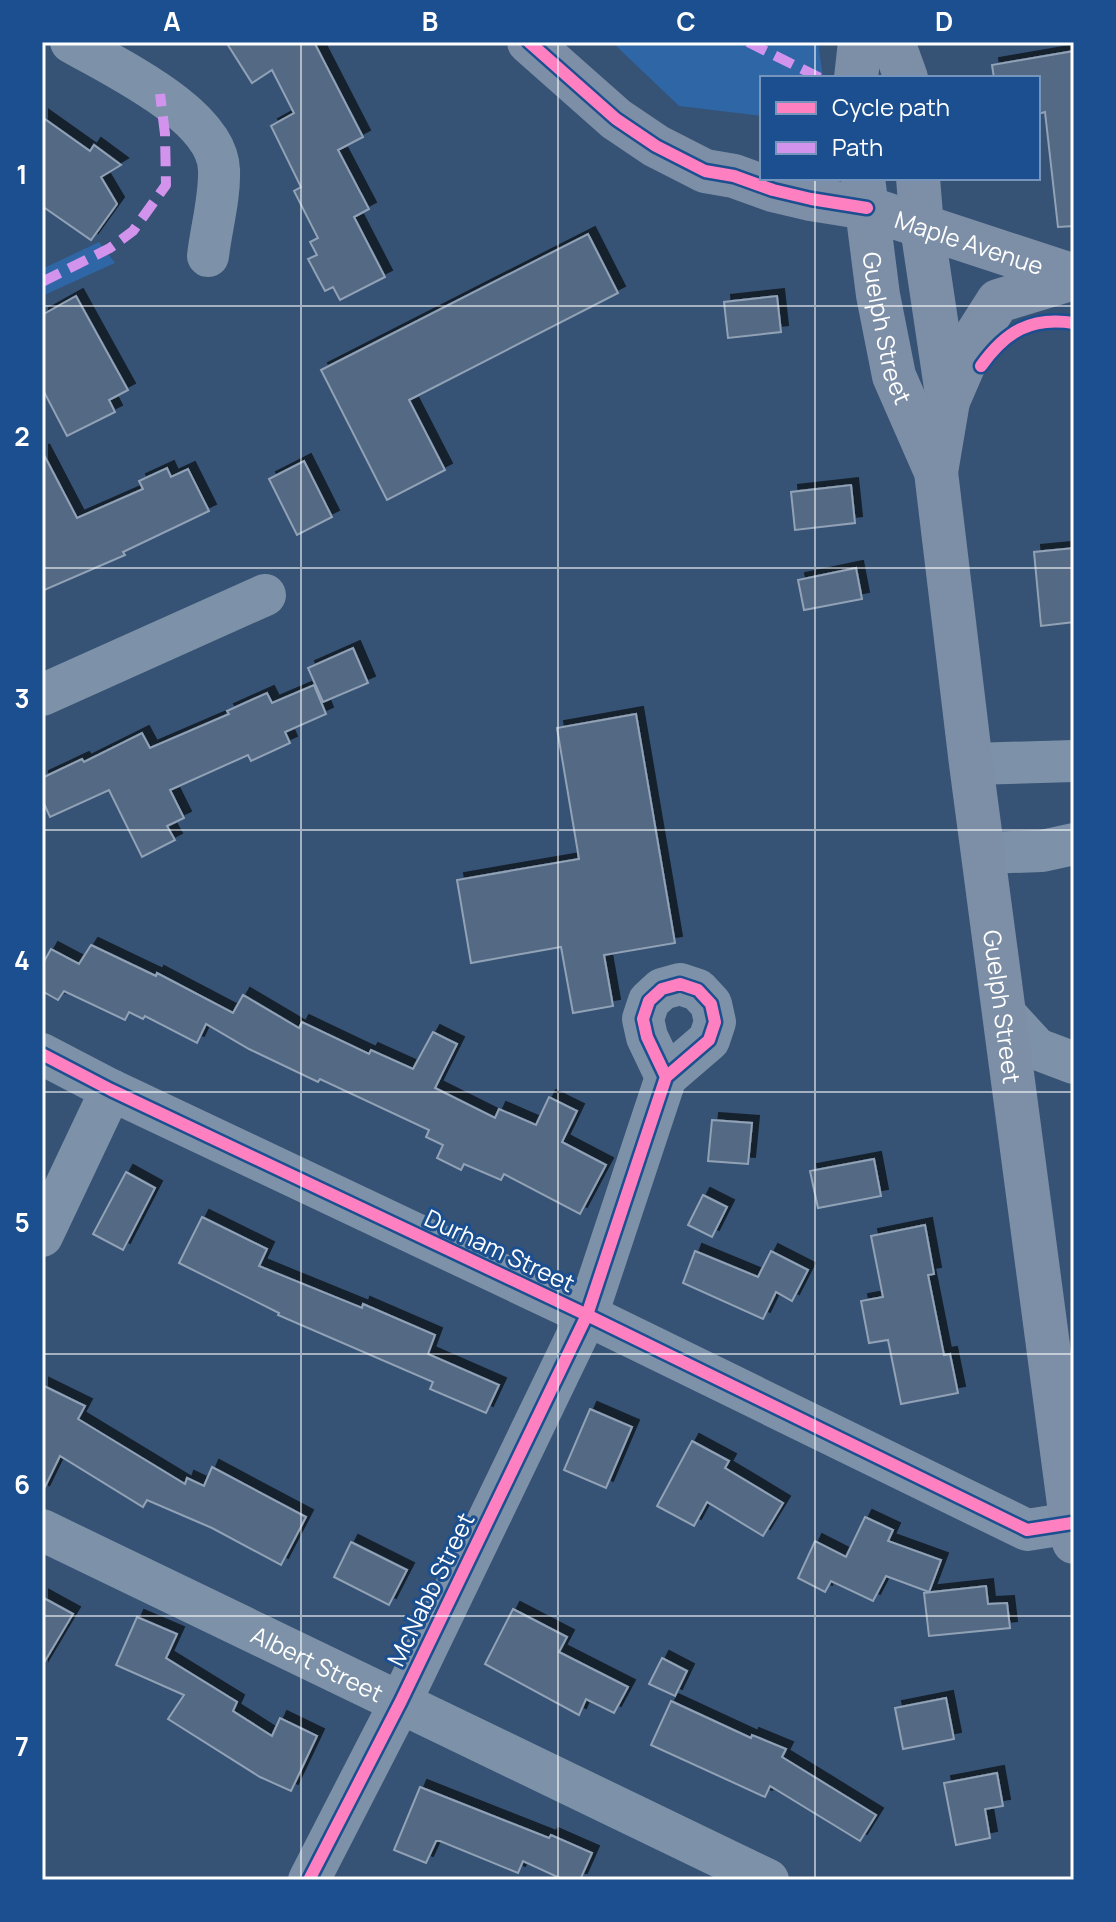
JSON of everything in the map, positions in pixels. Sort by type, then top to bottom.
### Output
[{"type":"main road","name":"Maple Avenue","points":[[529,42],[616,119],[656,146],[705,171],[748,172]]},
{"type":"main road","points":[[856,76],[860,42]]},
{"type":"main road","points":[[893,42],[905,76]]},
{"type":"main road","name":"Maple Avenue","points":[[767,180],[811,199],[865,193],[922,227],[1074,277]]},
{"type":"main road","name":"Guelph Street","points":[[918,180],[922,227],[948,401],[936,472],[971,764],[1073,1533]]},
{"type":"main road","name":"Guelph Street","points":[[865,193],[878,295],[894,376],[936,472]]},
{"type":"main road","points":[[948,401],[977,334],[998,301],[1074,277]]},
{"type":"street","points":[[71,42],[160,94],[205,132],[219,168],[208,256]]},
{"type":"street","points":[[42,695],[265,595]]},
{"type":"street","points":[[971,764],[1074,761]]},
{"type":"street","points":[[984,853],[1042,851],[1074,844]]},
{"type":"street","points":[[1004,1013],[1037,1049],[1074,1064]]},
{"type":"street","name":"Durham Street","points":[[42,1054],[1027,1530],[1073,1533]]},
{"type":"street","points":[[1016,1102],[1038,1078],[1074,1064]]},
{"type":"street","name":"McNabb Street","points":[[309,1880],[401,1701],[587,1315],[666,1077]]},
{"type":"street","points":[[42,1236],[111,1090]]},
{"type":"street","name":"Albert Street","points":[[42,1530],[768,1880]]},
{"type":"shaded area","points":[[612,42],[818,42],[823,76],[760,76],[760,116],[679,106]]},
{"type":"shaded area","points":[[99,242],[115,263],[42,296],[42,269]]},
{"type":"building","points":[[226,42],[314,42],[363,137],[338,150],[369,209],[354,217],[385,277],[340,300],[333,287],[325,291],[308,259],[317,255],[310,242],[318,238],[294,191],[301,187],[271,126],[294,113],[272,70],[252,83]]},
{"type":"building","points":[[1074,51],[1074,226],[1058,227],[1045,112],[1040,113],[1040,76],[994,76],[992,65]]},
{"type":"building","points":[[42,117],[90,151],[94,145],[121,165],[101,177],[117,204],[91,240],[42,206]]},
{"type":"building","points":[[588,234],[618,293],[409,400],[445,470],[387,500],[321,370]]},
{"type":"building","points":[[76,296],[128,390],[109,400],[115,412],[67,436],[42,388],[42,315]]},
{"type":"building","points":[[777,296],[781,332],[728,338],[724,302]]},
{"type":"building","points":[[42,451],[77,518],[143,489],[139,481],[167,468],[171,477],[188,469],[209,511],[123,552],[125,555],[42,591]]},
{"type":"building","points":[[304,461],[332,517],[297,535],[269,479]]},
{"type":"building","points":[[851,485],[855,523],[795,530],[791,492]]},
{"type":"building","points":[[1074,548],[1074,622],[1041,626],[1034,552]]},
{"type":"building","points":[[856,568],[862,599],[804,610],[798,580]]},
{"type":"building","points":[[353,648],[368,683],[323,702],[308,668]]},
{"type":"building","points":[[314,685],[326,714],[285,732],[290,743],[251,761],[248,755],[170,790],[184,818],[167,826],[175,840],[142,857],[109,790],[50,817],[42,799],[42,778],[82,759],[84,762],[142,733],[150,748],[229,714],[227,711],[267,693],[272,703]]},
{"type":"building","points":[[636,714],[675,943],[604,955],[613,1006],[573,1013],[561,947],[471,963],[457,880],[579,859],[557,728]]},
{"type":"building","points":[[91,945],[156,976],[157,973],[233,1013],[243,995],[299,1028],[302,1022],[369,1054],[371,1050],[413,1069],[433,1032],[457,1044],[435,1088],[495,1118],[499,1109],[536,1125],[549,1097],[577,1111],[562,1142],[606,1165],[580,1214],[504,1174],[501,1180],[464,1164],[461,1170],[437,1158],[443,1145],[426,1137],[429,1130],[320,1079],[318,1082],[249,1049],[206,1024],[197,1043],[145,1016],[143,1019],[129,1012],[125,1020],[64,991],[58,1000],[42,991],[42,965],[51,949],[79,964]]},
{"type":"building","points":[[712,1120],[752,1123],[748,1164],[708,1161]]},
{"type":"building","points":[[874,1159],[881,1196],[818,1208],[810,1171]]},
{"type":"building","points":[[126,1172],[155,1188],[123,1250],[93,1234]]},
{"type":"building","points":[[703,1195],[727,1207],[712,1237],[688,1225]]},
{"type":"building","points":[[202,1217],[267,1249],[259,1266],[362,1308],[363,1304],[435,1335],[428,1354],[499,1385],[486,1413],[430,1389],[433,1382],[278,1315],[179,1263]]},
{"type":"building","points":[[925,1225],[934,1274],[928,1275],[944,1355],[950,1354],[958,1393],[901,1404],[888,1340],[869,1343],[861,1301],[883,1297],[871,1236]]},
{"type":"building","points":[[695,1251],[758,1277],[771,1251],[808,1270],[792,1301],[776,1292],[763,1319],[683,1283]]},
{"type":"building","points":[[42,1385],[85,1406],[78,1419],[185,1484],[187,1478],[204,1486],[212,1467],[306,1517],[281,1565],[212,1528],[147,1500],[143,1507],[60,1456],[42,1493]]},
{"type":"building","points":[[590,1409],[632,1427],[606,1488],[564,1470]]},
{"type":"building","points":[[692,1441],[729,1461],[725,1468],[783,1503],[763,1536],[707,1502],[694,1526],[657,1506]]},
{"type":"building","points":[[865,1517],[893,1530],[888,1541],[941,1560],[929,1592],[886,1576],[873,1601],[831,1581],[825,1592],[798,1578],[815,1541],[846,1557]]},
{"type":"building","points":[[351,1542],[407,1570],[389,1605],[334,1577]]},
{"type":"building","points":[[986,1586],[988,1604],[1007,1603],[1010,1628],[929,1636],[924,1593]]},
{"type":"building","points":[[42,1597],[73,1614],[42,1666]]},
{"type":"building","points":[[513,1609],[567,1637],[559,1652],[628,1687],[614,1713],[586,1699],[579,1715],[485,1664]]},
{"type":"building","points":[[137,1617],[177,1634],[166,1658],[237,1702],[233,1711],[272,1736],[280,1718],[317,1736],[291,1791],[260,1777],[168,1719],[184,1695],[116,1665]]},
{"type":"building","points":[[662,1658],[687,1671],[675,1696],[649,1684]]},
{"type":"building","points":[[946,1698],[954,1739],[903,1749],[895,1708]]},
{"type":"building","points":[[671,1701],[751,1738],[752,1735],[786,1749],[782,1757],[876,1815],[860,1841],[770,1786],[765,1797],[651,1745]]},
{"type":"building","points":[[997,1773],[1003,1806],[985,1809],[990,1838],[956,1845],[944,1783]]},
{"type":"building","points":[[420,1787],[592,1853],[580,1880],[564,1880],[523,1861],[518,1873],[440,1841],[436,1841],[426,1863],[394,1850]]},
{"type":"marked path","points":[[748,42],[816,76]]},
{"type":"marked path","points":[[42,282],[110,248],[133,231],[166,185],[160,94]]},
{"type":"cycle path","points":[[529,42],[616,119],[656,146],[705,171],[734,176],[811,199],[867,208]]},
{"type":"cycle path","points":[[981,366],[1000,344],[1020,329],[1045,322],[1074,323]]},
{"type":"cycle path","points":[[309,1880],[401,1701],[587,1315],[666,1077],[709,1040],[715,1022],[711,1004],[698,990],[680,984],[662,989],[649,1001],[643,1019],[647,1037],[666,1077]]},
{"type":"cycle path","points":[[42,1054],[1027,1530],[1072,1523]]}]
